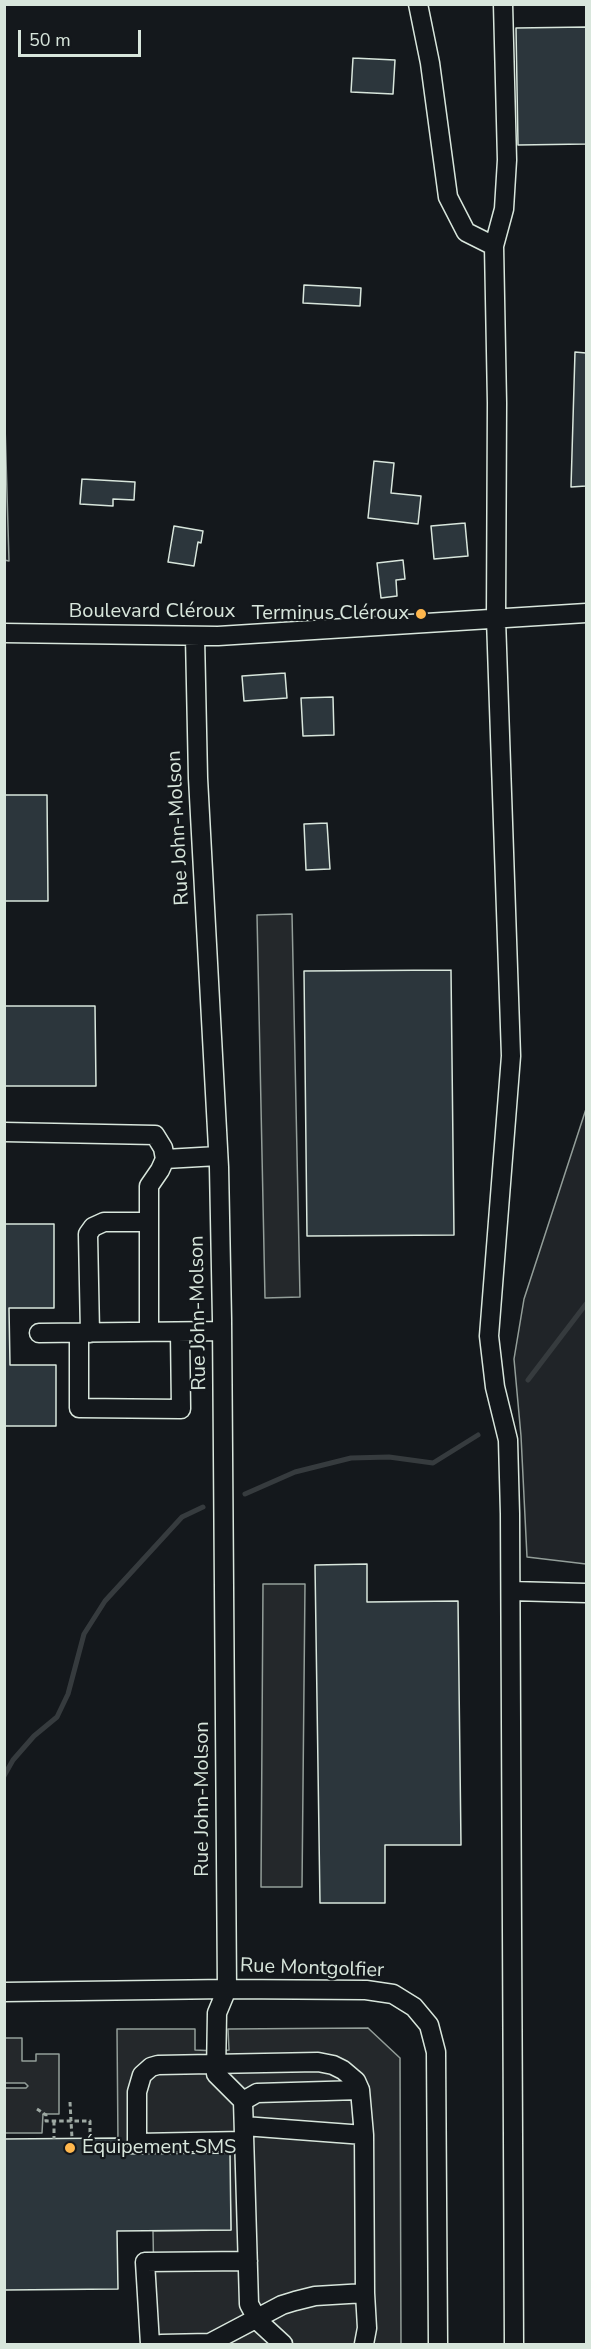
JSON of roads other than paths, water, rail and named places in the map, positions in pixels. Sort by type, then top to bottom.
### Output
[{"type":"street","points":[[418,4],[430,63],[448,197],[466,232],[494,246]]},
{"type":"street","points":[[504,4],[507,160],[504,209],[494,246],[497,403],[496,619],[511,1056],[489,1336],[495,1387],[508,1440],[511,1591],[514,2344]]},
{"type":"street","name":"Boulevard Cléroux","points":[[4,633],[195,637],[586,613]]},
{"type":"street","name":"Rue John-Molson","points":[[195,637],[198,778],[218,1156],[222,1332],[227,1989]]},
{"type":"street","points":[[4,1132],[155,1135],[163,1148],[165,1159],[149,1186],[149,1332]]},
{"type":"street","points":[[165,1159],[218,1156]]},
{"type":"street","points":[[149,1222],[104,1222],[93,1227],[88,1234],[80,1408],[181,1409],[180,1332]]},
{"type":"street","points":[[39,1333],[222,1332]]},
{"type":"street","points":[[511,1591],[586,1593]]},
{"type":"street","points":[[227,1989],[217,2013],[216,2074],[243,2101],[249,2304],[256,2318],[267,2331],[283,2344]]},
{"type":"street","name":"Rue Montgolfier","points":[[4,1992],[227,1989],[380,1991],[404,1999],[422,2014],[429,2025],[436,2052],[438,2344]]},
{"type":"street","points":[[364,2135],[244,2134],[137,2143],[138,2083],[146,2070],[158,2066],[318,2062],[333,2065],[351,2075],[360,2090],[364,2135],[367,2328],[364,2344]]},
{"type":"street","points":[[243,2101],[256,2093],[360,2090]]},
{"type":"street","points":[[150,2344],[145,2262],[248,2262]]},
{"type":"street","points":[[161,2344],[210,2343],[282,2305],[315,2296],[365,2294]]},
{"type":"waterway","points":[[528,1380],[586,1304]]},
{"type":"waterway","points":[[245,1494],[295,1472],[351,1458],[389,1457],[433,1463],[478,1435]]},
{"type":"waterway","points":[[4,1776],[13,1760],[34,1736],[57,1717],[68,1694],[84,1634],[105,1601],[182,1517],[203,1507]]},
{"type":"place","name":"Terminus Cléroux","points":[[421,614]]},
{"type":"place","name":"Équipement SMS","points":[[70,2148]]}]
